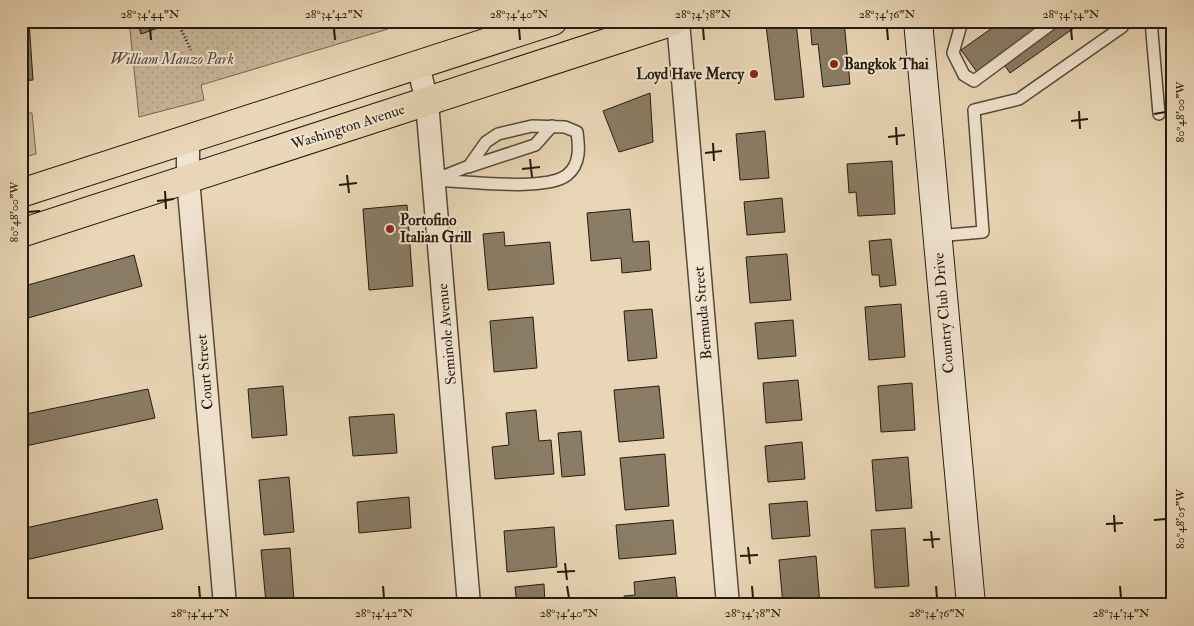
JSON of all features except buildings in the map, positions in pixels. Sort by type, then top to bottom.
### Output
[{"type":"main road","points":[[21,193],[553,21]]},
{"type":"main road","name":"Washington Avenue","points":[[21,233],[674,21]]},
{"type":"main road","points":[[69,177],[79,214]]},
{"type":"street","name":"Bermuda Street","points":[[678,21],[728,605]]},
{"type":"street","name":"Country Club Drive","points":[[918,21],[971,605]]},
{"type":"street","name":"Seminole Avenue","points":[[418,65],[427,102],[469,605]]},
{"type":"street","name":"Court Street","points":[[188,139],[188,179],[224,605]]},
{"type":"lane","points":[[962,21],[953,53],[964,75],[974,81],[1055,21]]},
{"type":"lane","points":[[937,236],[983,232],[974,110],[1019,99],[1122,27],[1122,21]]},
{"type":"lane","points":[[1151,21],[1159,114]]},
{"type":"lane","points":[[434,180],[523,184],[549,181],[567,175],[577,162],[580,148],[577,132],[565,127],[532,126],[498,134],[486,142],[468,167]]},
{"type":"lane","points":[[434,180],[535,146],[552,126]]},
{"type":"path","points":[[177,21],[191,50]]},
{"type":"green space","name":"William Manzo Park","points":[[129,21],[387,21],[388,29],[201,85],[204,100],[139,117]]},
{"type":"green space","points":[[21,113],[32,113],[36,154],[21,158]]},
{"type":"place","name":"Bangkok Thai","points":[[834,64]]},
{"type":"place","name":"Loyd Have Mercy","points":[[754,74]]},
{"type":"place","name":"Portofino Italian Grill","points":[[390,229]]}]
